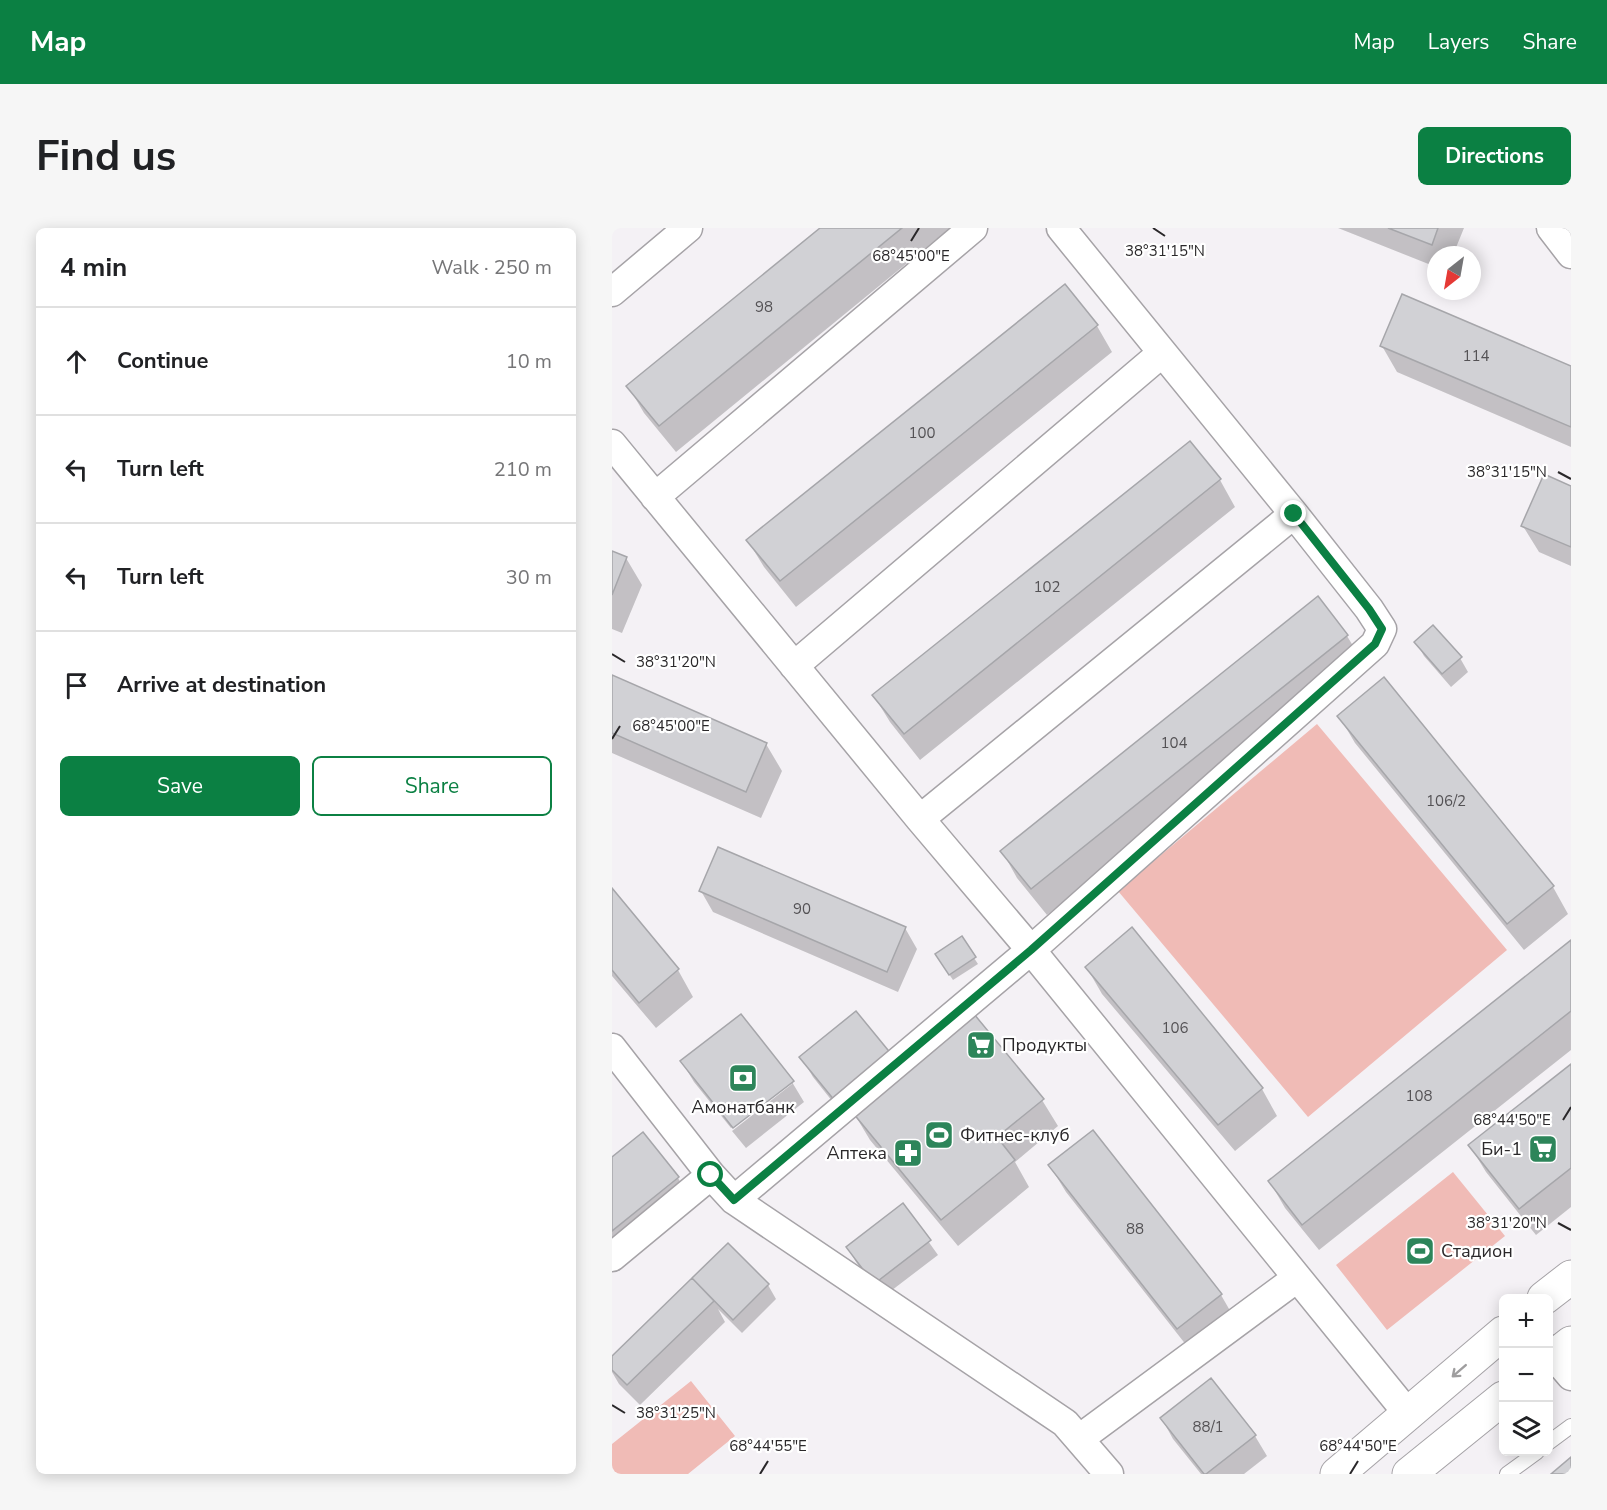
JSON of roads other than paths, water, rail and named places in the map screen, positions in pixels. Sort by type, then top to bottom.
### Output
[{"type":"main road","points":[[1550,1294],[1571,1277]]},
{"type":"main road","points":[[1337,1474],[1499,1336]]},
{"type":"main road","points":[[1409,1474],[1499,1401]]},
{"type":"street","points":[[612,292],[688,228]]},
{"type":"street","points":[[656,497],[973,228]]},
{"type":"street","points":[[734,1200],[1031,950],[1375,644],[1382,629],[1369,609],[1294,514],[1061,228]]},
{"type":"street","points":[[1551,228],[1571,255]]},
{"type":"street","points":[[795,666],[1162,353]]},
{"type":"street","points":[[612,444],[920,819],[1031,950],[1409,1415]]},
{"type":"street","points":[[920,819],[1294,514]]},
{"type":"street","points":[[614,1054],[711,1175],[734,1200],[1065,1422],[1109,1474]]},
{"type":"street","points":[[612,1257],[711,1175]]},
{"type":"street","points":[[1079,1438],[1297,1278]]},
{"type":"lane","points":[[1553,1439],[1571,1426]]},
{"type":"lane","points":[[1508,1474],[1532,1456]]},
{"type":"place","name":"Продукты","points":[[981,1045]]},
{"type":"place","name":"Амонатбанк","points":[[743,1078]]},
{"type":"place","name":"Фитнес-клуб","points":[[939,1135]]},
{"type":"place","name":"Би-1","points":[[1543,1149]]},
{"type":"place","name":"Аптека","points":[[908,1153]]},
{"type":"place","name":"Стадион","points":[[1420,1251]]}]
